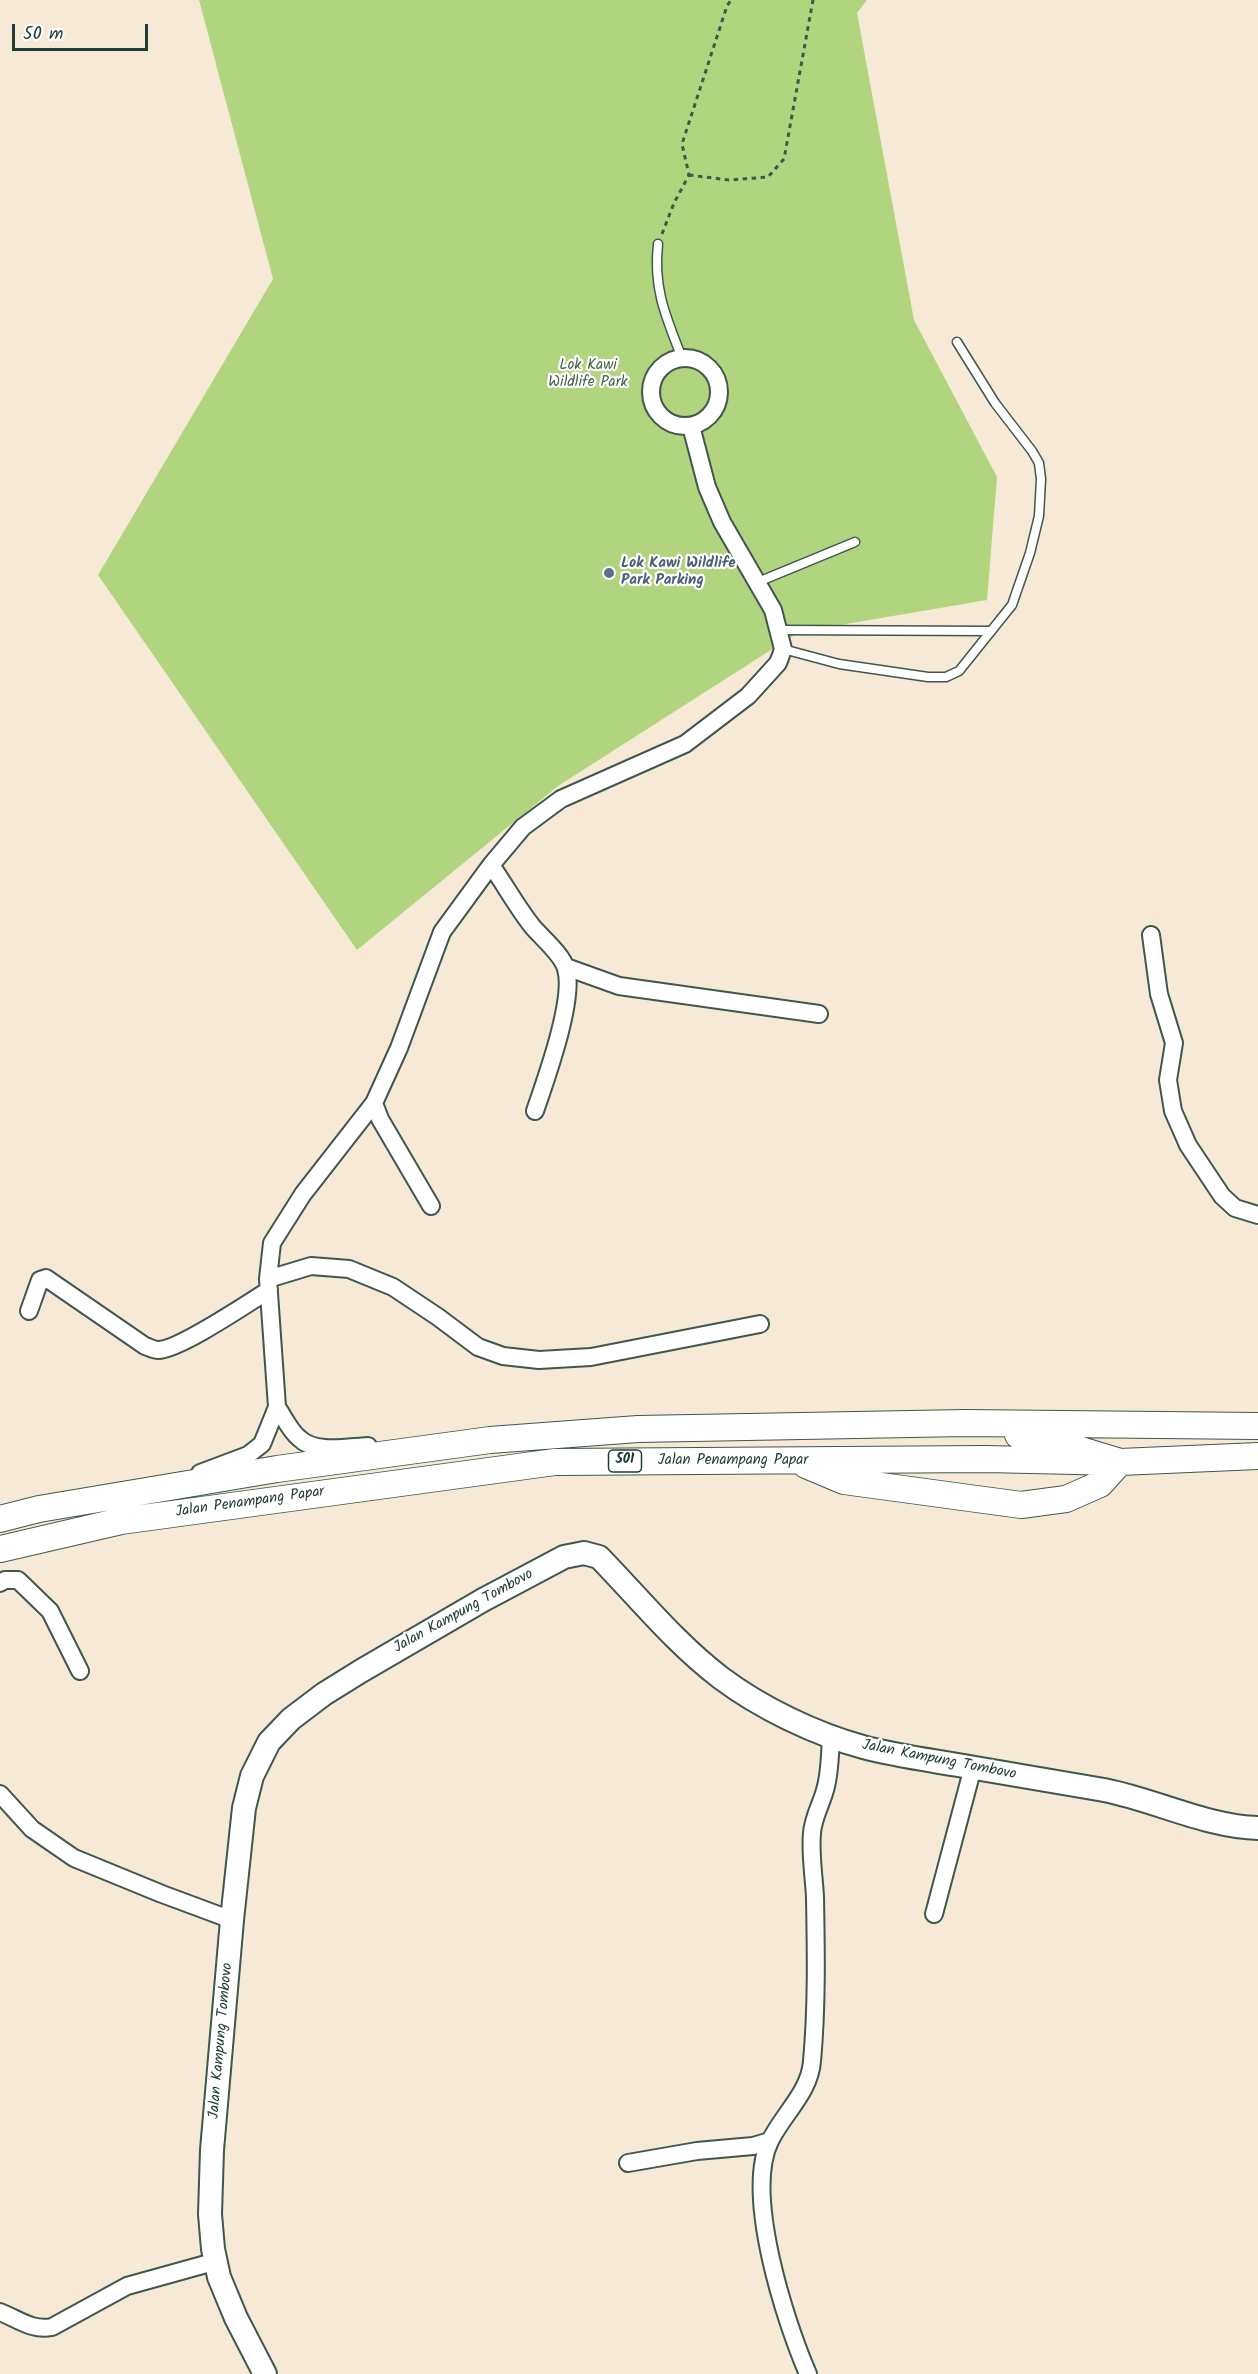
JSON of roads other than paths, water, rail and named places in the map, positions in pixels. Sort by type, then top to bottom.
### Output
[{"type":"main road","name":"Jalan Penampang Papar","points":[[0,1519],[39,1509],[277,1468],[490,1440],[638,1429],[965,1424],[1258,1426]]},
{"type":"main road","points":[[795,1460],[844,1481],[1021,1505],[1074,1496],[1100,1484],[1120,1462],[1054,1442],[965,1424]]},
{"type":"main road","name":"Jalan Penampang Papar","points":[[0,1549],[121,1521],[555,1462],[795,1460],[1120,1462],[1258,1456]]},
{"type":"street","points":[[682,358],[699,361],[712,372],[719,388],[717,405],[712,412],[706,419],[691,426],[672,424],[657,413],[650,397],[653,379],[665,365],[682,358]]},
{"type":"street","points":[[154,1488],[248,1455],[262,1444],[277,1407],[268,1285],[272,1243],[284,1222],[374,1103],[399,1048],[442,932],[491,865],[523,827],[561,800],[685,744],[748,696],[778,663],[783,649],[773,610],[722,522],[707,487],[691,426]]},
{"type":"street","points":[[491,865],[532,925],[566,967],[569,986],[563,1015],[555,1051],[535,1111]]},
{"type":"street","points":[[1151,935],[1159,994],[1174,1043],[1168,1080],[1173,1111],[1188,1145],[1222,1196],[1235,1208],[1258,1215]]},
{"type":"street","points":[[566,967],[619,986],[819,1014]]},
{"type":"street","points":[[374,1103],[380,1119],[431,1206]]},
{"type":"street","points":[[29,1311],[40,1280],[46,1278],[145,1346],[159,1350],[169,1348],[212,1325],[268,1285],[311,1266],[349,1269],[393,1287],[478,1347],[503,1356],[539,1360],[591,1357],[760,1324]]},
{"type":"street","points":[[277,1407],[297,1437],[306,1444],[318,1447],[383,1445],[424,1449]]},
{"type":"street","name":"Jalan Kampung Tombovo","points":[[265,2374],[227,2299],[219,2277],[211,2231],[210,2184],[232,1920],[244,1808],[252,1776],[269,1742],[291,1719],[324,1694],[361,1671],[483,1600],[564,1557],[584,1553],[599,1557],[678,1642],[722,1678],[774,1711],[831,1736],[864,1747],[932,1762],[1107,1791],[1219,1823],[1258,1828]]},
{"type":"street","points":[[0,1583],[5,1580],[18,1580],[50,1611],[80,1671]]},
{"type":"street","points":[[808,2374],[796,2348],[786,2314],[763,2212],[762,2168],[770,2141],[797,2101],[812,2065],[816,1984],[812,1833],[819,1803],[826,1789],[831,1736]]},
{"type":"street","points":[[934,1914],[973,1767]]},
{"type":"street","points":[[0,1794],[32,1829],[74,1858],[232,1920]]},
{"type":"street","points":[[628,2163],[697,2151],[753,2146],[770,2141]]},
{"type":"street","points":[[0,2312],[30,2326],[43,2329],[52,2327],[127,2286],[217,2261]]},
{"type":"lane","points":[[658,244],[655,270],[662,305],[682,358]]},
{"type":"lane","points":[[783,649],[839,664],[928,677],[946,677],[959,671],[1012,605],[1030,553],[1039,516],[1041,479],[1039,463],[995,403],[957,342]]},
{"type":"lane","points":[[758,582],[855,542]]},
{"type":"lane","points":[[779,630],[991,631]]},
{"type":"place","name":"Lok Kawi Wildlife Park Parking","points":[[609,573]]},
{"type":"park label","name":"Lok Kawi Wildlife Park","points":[[588,374]]}]
